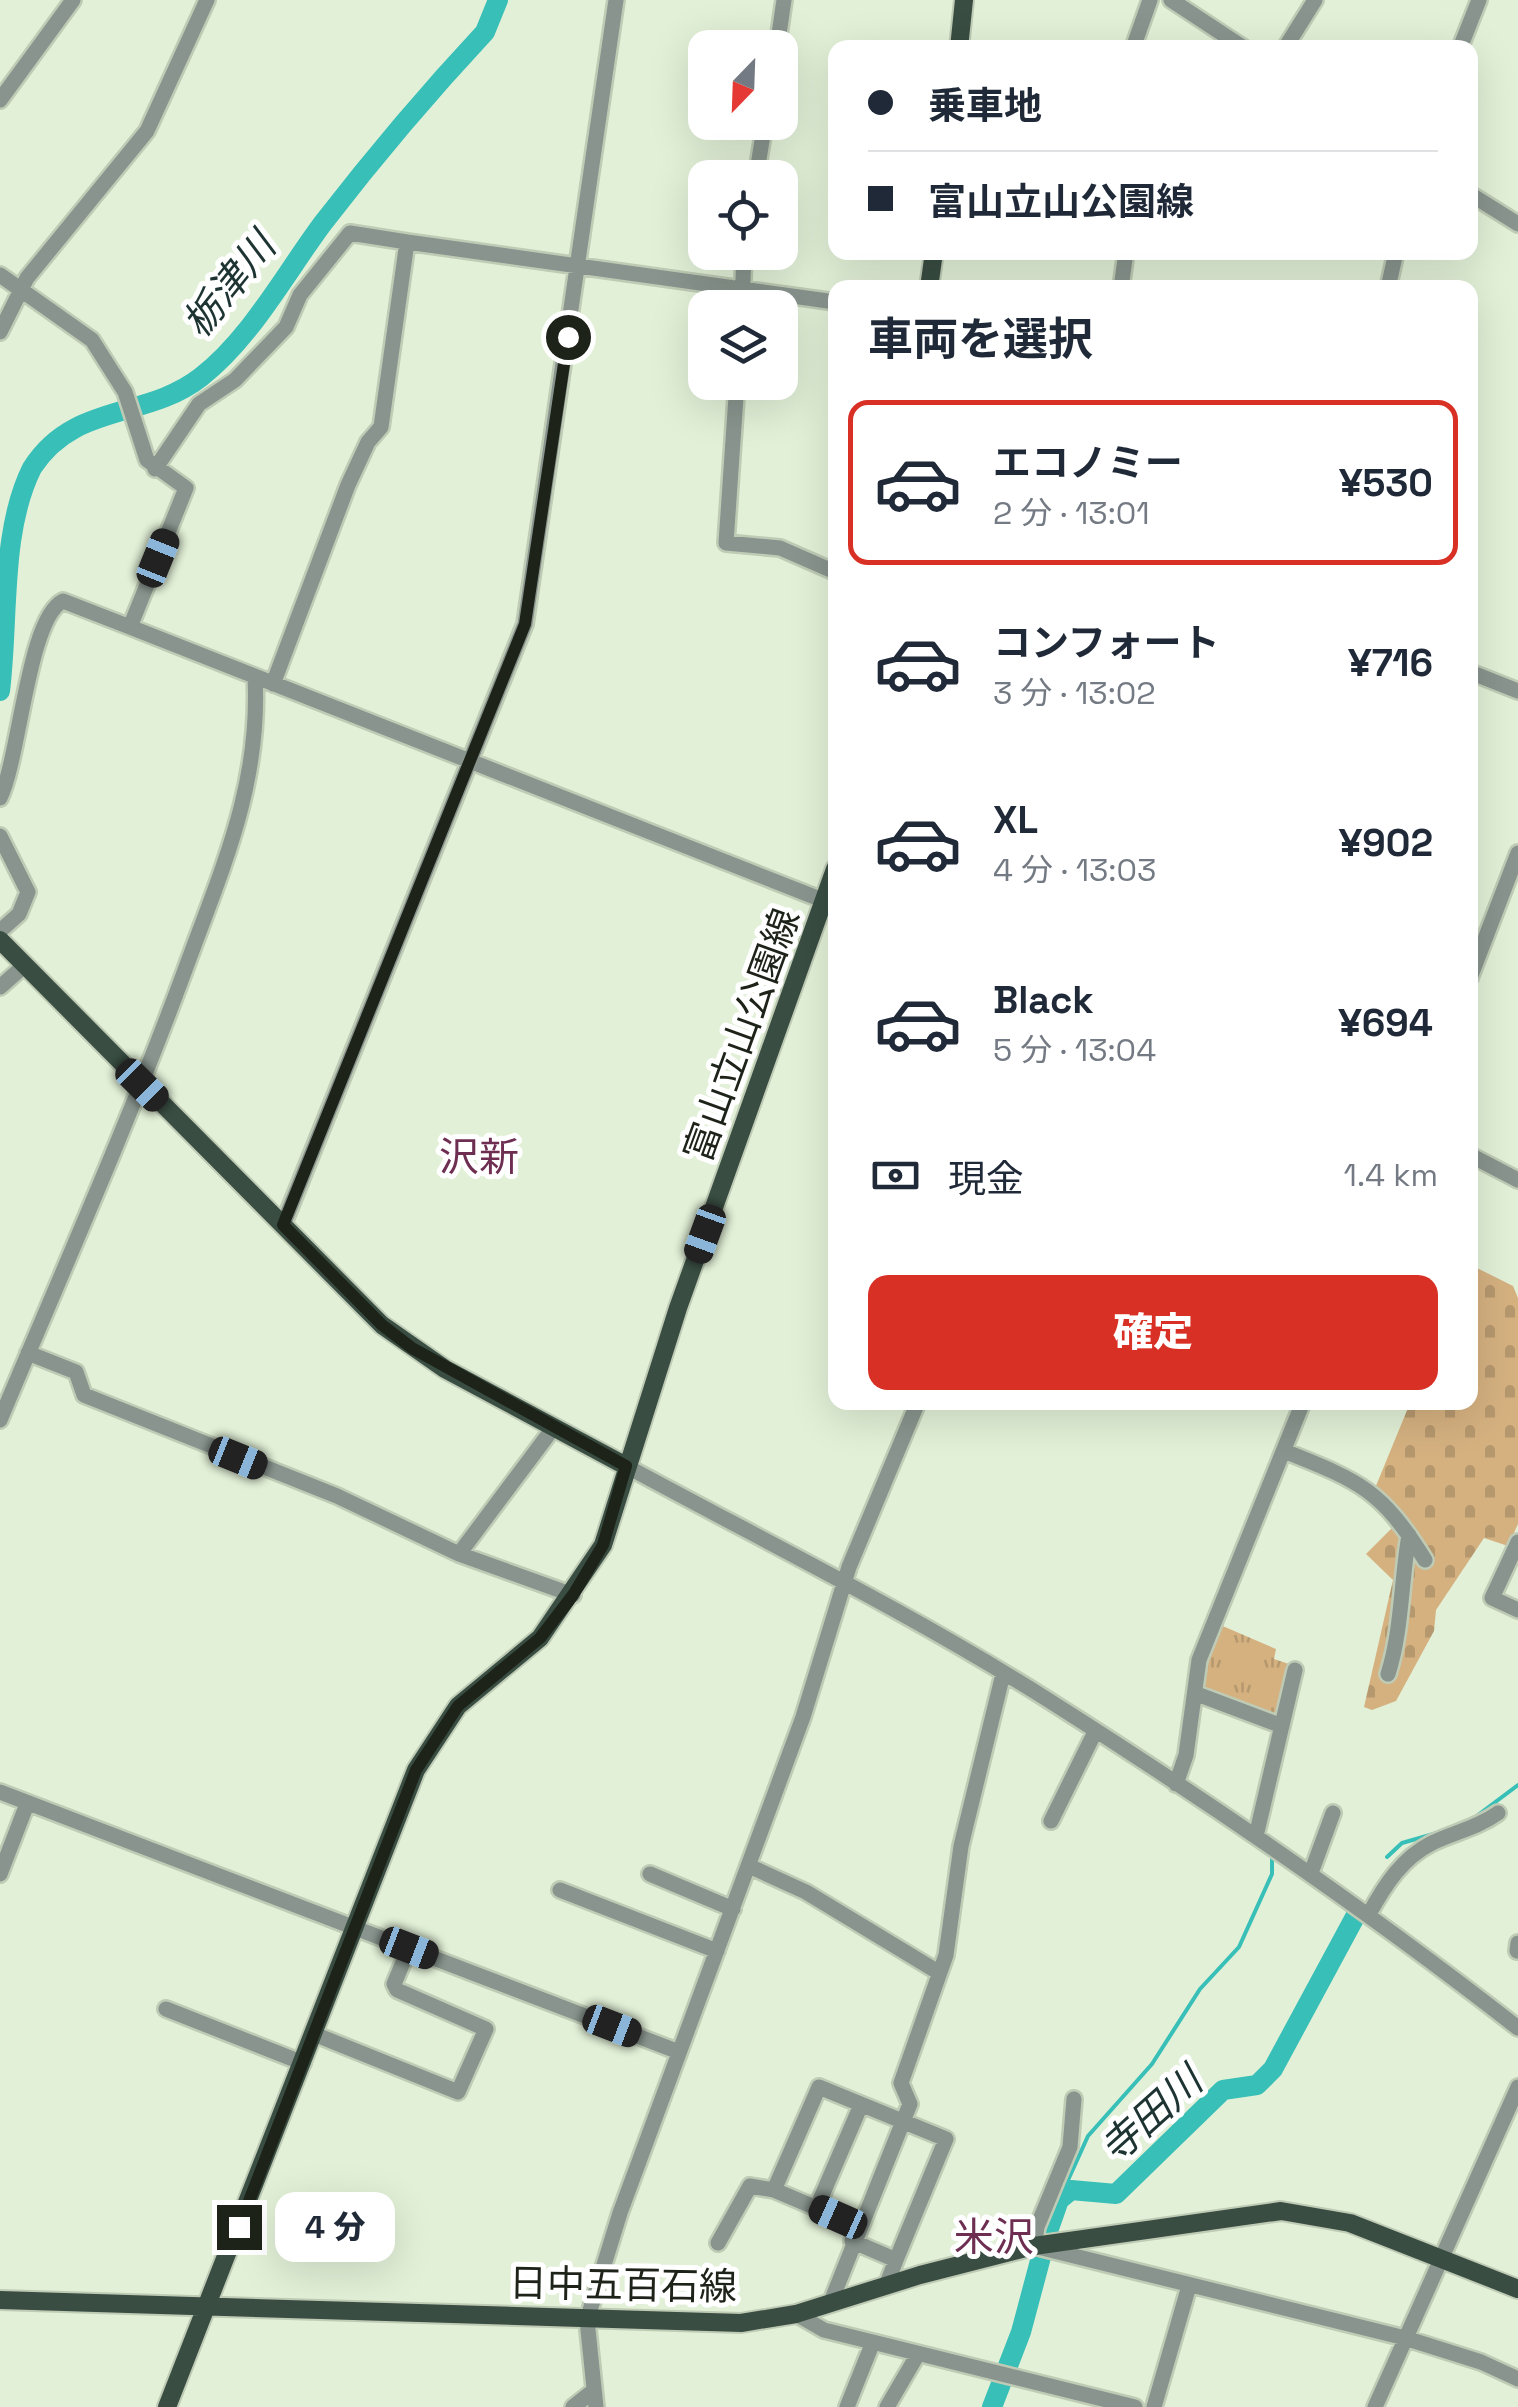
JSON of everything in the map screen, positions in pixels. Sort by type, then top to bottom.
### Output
[{"type":"main road","points":[[960,40],[964,0]]},
{"type":"main road","name":"富山立山公園線","points":[[166,2407],[416,1770],[458,1706],[540,1638],[573,1595],[603,1545],[626,1466],[828,909]]},
{"type":"main road","points":[[0,940],[382,1325],[412,1348],[626,1466]]},
{"type":"main road","name":"日中五百石線","points":[[0,2300],[712,2324],[796,2314],[1034,2246],[1281,2211],[1350,2222],[1518,2289]]},
{"type":"street","points":[[0,100],[73,0]]},
{"type":"street","points":[[0,332],[20,288],[147,131],[207,0]]},
{"type":"street","points":[[283,1225],[525,624],[616,0]]},
{"type":"street","points":[[779,30],[784,0]]},
{"type":"street","points":[[1136,40],[1150,0]]},
{"type":"street","points":[[1171,0],[1232,40]]},
{"type":"street","points":[[1289,40],[1316,0]]},
{"type":"street","points":[[1463,40],[1479,0]]},
{"type":"street","points":[[1478,199],[1518,224]]},
{"type":"street","points":[[155,469],[198,404],[235,380],[286,327],[300,295],[350,233],[828,301]]},
{"type":"street","points":[[273,684],[348,485],[368,442],[381,427],[408,242]]},
{"type":"street","points":[[741,288],[742,270]]},
{"type":"street","points":[[0,275],[92,340],[125,392],[147,460],[186,488],[130,627]]},
{"type":"street","points":[[736,400],[726,543],[780,548],[828,569]]},
{"type":"street","points":[[0,798],[14,756],[42,628],[52,606],[63,601],[828,902]]},
{"type":"street","points":[[1478,675],[1518,691]]},
{"type":"street","points":[[0,1420],[142,1085],[246,801],[257,717],[256,678]]},
{"type":"street","points":[[0,836],[28,892],[20,914],[0,931]]},
{"type":"street","points":[[1478,957],[1518,853]]},
{"type":"street","points":[[0,987],[24,965]]},
{"type":"street","points":[[1478,1159],[1518,1180]]},
{"type":"street","points":[[28,1353],[76,1372],[84,1395],[336,1496],[459,1554],[573,1595]]},
{"type":"street","points":[[572,2407],[594,2399],[587,2320],[679,2052],[803,1717],[844,1584],[915,1410]]},
{"type":"street","points":[[1176,1784],[1197,1694],[1199,1660],[1301,1410]]},
{"type":"street","points":[[459,1554],[554,1427]]},
{"type":"street","points":[[1284,1451],[1356,1480],[1398,1517],[1425,1560]]},
{"type":"street","points":[[626,1466],[1003,1674],[1310,1873],[1518,2028]]},
{"type":"street","points":[[1388,1674],[1396,1650],[1397,1610],[1410,1535]]},
{"type":"street","points":[[1518,1542],[1492,1598],[1518,1610]]},
{"type":"street","points":[[1256,1836],[1295,1670]]},
{"type":"street","points":[[830,2304],[910,2104],[900,2083],[946,1956],[962,1846],[1003,1674]]},
{"type":"street","points":[[1197,1694],[1282,1726]]},
{"type":"street","points":[[1051,1821],[1095,1732]]},
{"type":"street","points":[[0,1792],[679,2052]]},
{"type":"street","points":[[0,1874],[27,1804]]},
{"type":"street","points":[[1310,1873],[1333,1813]]},
{"type":"street","points":[[1369,1914],[1407,1860],[1436,1841],[1478,1828],[1498,1813]]},
{"type":"street","points":[[749,1866],[806,1892],[938,1972]]},
{"type":"street","points":[[650,1874],[733,1908]]},
{"type":"street","points":[[560,1890],[716,1952]]},
{"type":"street","points":[[1517,1951],[1518,1943]]},
{"type":"street","points":[[314,2034],[458,2092],[486,2030],[397,1990],[394,1984],[409,1948]]},
{"type":"street","points":[[166,2009],[303,2063]]},
{"type":"street","points":[[774,2190],[819,2088],[946,2140],[886,2286]]},
{"type":"street","points":[[1375,2407],[1518,2088]]},
{"type":"street","points":[[1074,2099],[1070,2147],[1034,2246],[1405,2338],[1481,2362],[1518,2380]]},
{"type":"street","points":[[817,2208],[861,2105]]},
{"type":"street","points":[[718,2243],[750,2186],[774,2190],[817,2208],[896,2260]]},
{"type":"street","points":[[1154,2407],[1190,2286]]},
{"type":"street","points":[[796,2314],[824,2330],[1136,2407]]},
{"type":"street","points":[[847,2407],[873,2342]]},
{"type":"street","points":[[887,2407],[918,2354]]},
{"type":"green space","points":[[1478,1268],[1513,1286],[1518,1298],[1518,1524],[1508,1546],[1484,1538],[1436,1610],[1434,1631],[1396,1701],[1372,1710],[1364,1707],[1393,1580],[1366,1554],[1396,1524],[1371,1498],[1407,1410],[1478,1410]]},
{"type":"green space","points":[[1218,1624],[1276,1649],[1274,1659],[1289,1664],[1278,1720],[1201,1689],[1202,1661]]},
{"type":"waterway","name":"栃津川","points":[[0,691],[10,548],[22,493],[32,468],[68,432],[180,391],[236,344],[362,174],[485,32],[498,0]]},
{"type":"waterway","points":[[1470,1821],[1518,1785]]},
{"type":"waterway","points":[[1387,1857],[1402,1843],[1437,1833]]},
{"type":"waterway","points":[[1059,2200],[1088,2136],[1152,2064],[1200,1989],[1239,1947],[1272,1874],[1272,1859]]},
{"type":"waterway","name":"寺田川","points":[[1046,2237],[1059,2200],[1071,2190],[1116,2194],[1223,2090],[1257,2085],[1273,2069],[1355,1917]]},
{"type":"waterway","name":"寺田川","points":[[992,2407],[1021,2332],[1041,2257]]},
{"type":"district","name":"沢新","points":[[479,1157]]},
{"type":"district","name":"米沢","points":[[994,2237]]},
{"type":"route","points":[[239,2227],[416,1770],[458,1706],[540,1638],[573,1595],[603,1545],[626,1466],[412,1348],[382,1325],[283,1225],[525,624],[568,337]]}]
